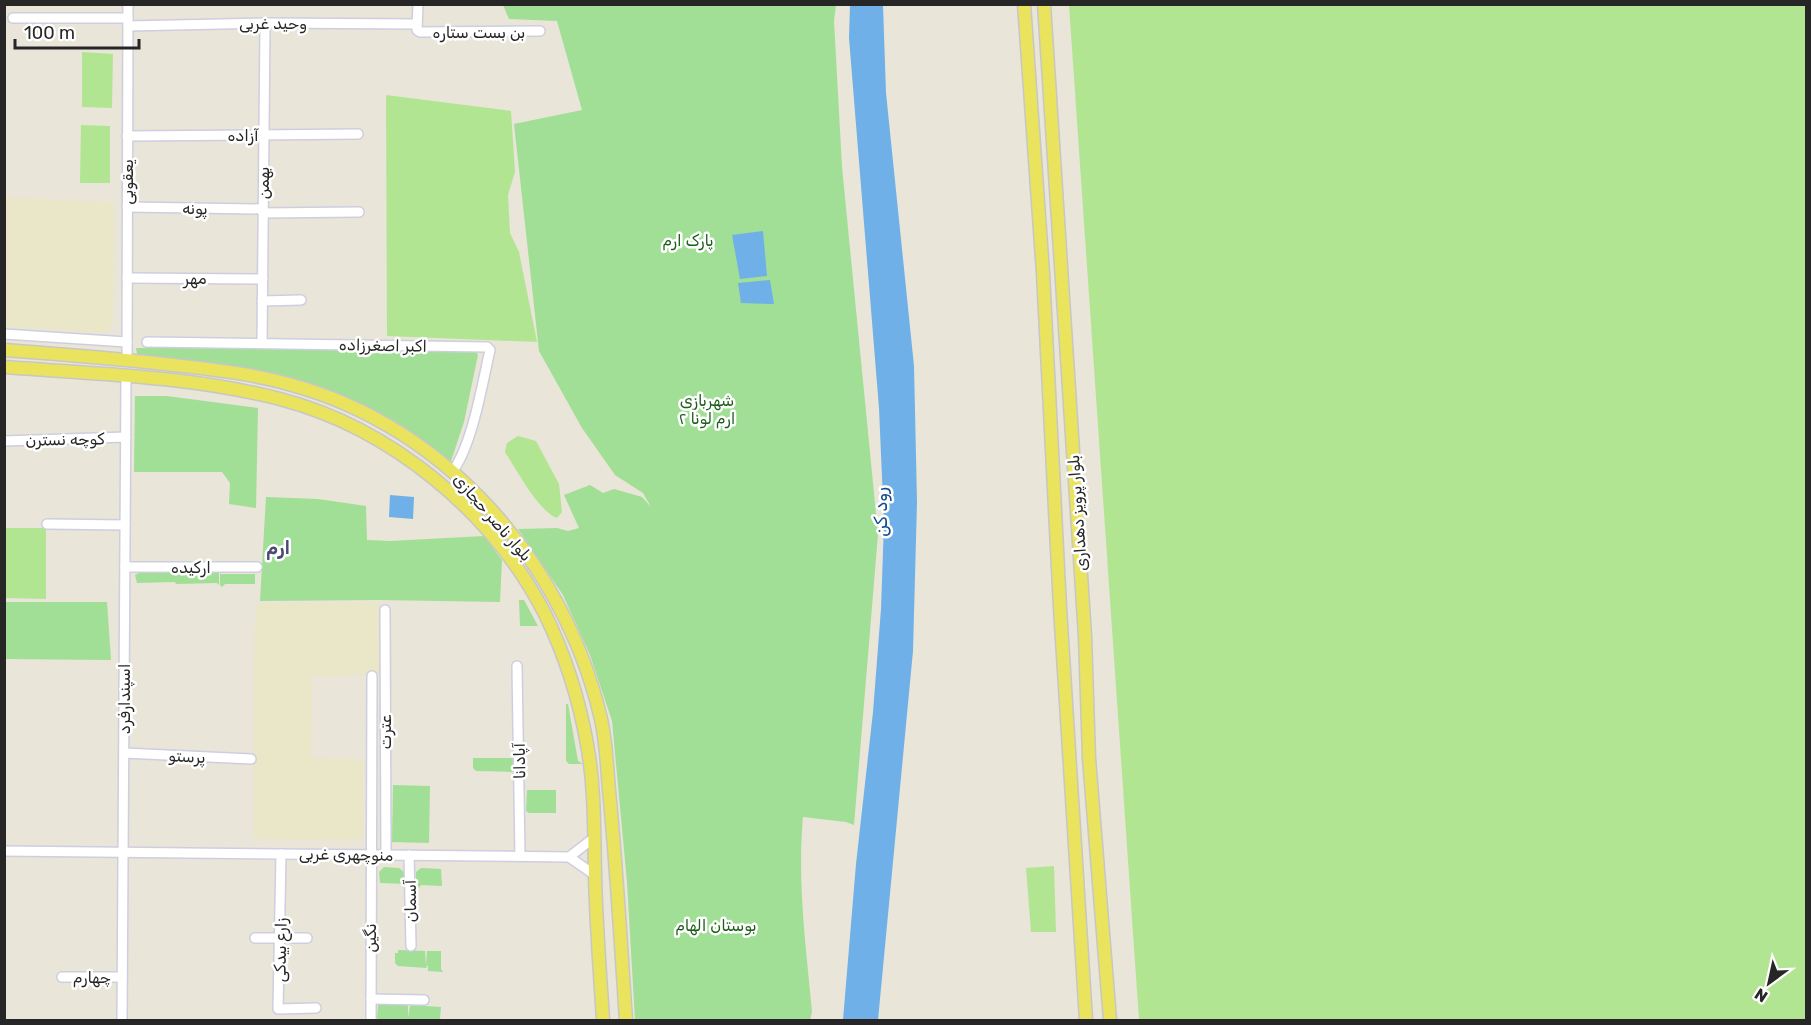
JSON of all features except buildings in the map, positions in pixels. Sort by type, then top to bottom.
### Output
[{"type":"main road","name":"بلوار پرویز دهداری","points":[[1024,4],[1043,285],[1059,596],[1086,1020]]},
{"type":"main road","name":"بلوار پرویز دهداری","points":[[1044,4],[1085,636],[1090,769],[1110,1020]]},
{"type":"main road","name":"بلوار ناصر حجازی","points":[[4,350],[127,360],[236,373],[308,390],[342,402],[378,420],[419,445],[453,471],[505,526],[540,573],[568,622],[582,652],[601,719],[613,837],[626,1020]]},
{"type":"main road","name":"بلوار ناصر حجازی","points":[[4,367],[201,384],[243,390],[317,411],[355,427],[387,445],[430,475],[487,530],[545,614],[578,701],[587,745],[595,837],[603,1020]]},
{"type":"street","name":"یعقوبی","points":[[127,360],[128,4]]},
{"type":"street","points":[[418,4],[418,28]]},
{"type":"street","name":"وحید غربی","points":[[13,18],[128,22],[265,22],[418,28]]},
{"type":"street","name":"بهمن","points":[[262,343],[265,22]]},
{"type":"street","name":"بن بست ستاره","points":[[418,28],[540,31]]},
{"type":"street","name":"آزاده","points":[[127,136],[358,134]]},
{"type":"street","name":"پونه","points":[[127,207],[359,212]]},
{"type":"street","name":"مهر","points":[[127,278],[263,279]]},
{"type":"street","points":[[262,301],[301,300]]},
{"type":"street","points":[[4,334],[127,342]]},
{"type":"street","name":"اکبر اصغرزاده","points":[[147,342],[489,348],[472,423],[463,452],[453,471]]},
{"type":"street","name":"اسپندارفرد","points":[[122,1020],[126,377]]},
{"type":"street","name":"کوچه نسترن","points":[[4,441],[126,437]]},
{"type":"street","points":[[47,524],[125,525]]},
{"type":"street","name":"ارکیده","points":[[125,567],[256,567]]},
{"type":"street","name":"عترت","points":[[385,610],[386,855]]},
{"type":"street","name":"آپادانا","points":[[517,666],[520,856]]},
{"type":"street","name":"نگین","points":[[371,1020],[372,676]]},
{"type":"street","name":"پرستو","points":[[124,753],[251,759]]},
{"type":"street","points":[[595,837],[569,857],[595,875]]},
{"type":"street","name":"منوچهری غربی","points":[[4,851],[569,857]]},
{"type":"street","name":"زارع بیدکی","points":[[281,854],[278,1009],[316,1008]]},
{"type":"street","name":"آسمان","points":[[409,855],[411,946]]},
{"type":"street","points":[[255,938],[307,938]]},
{"type":"street","name":"چهارم","points":[[62,977],[122,977]]},
{"type":"street","points":[[371,999],[424,1000]]},
{"type":"shaded area","points":[[4,197],[114,203],[113,326],[105,333],[5,326]]},
{"type":"shaded area","points":[[380,602],[379,675],[276,677],[312,678],[311,758],[363,759],[363,835],[357,841],[254,839],[256,604]]},
{"type":"green space","name":"پارک ارم","points":[[503,5],[836,5],[834,21],[842,167],[878,534],[854,825],[803,817],[801,866],[812,1012],[810,1020],[635,1020],[627,882],[612,721],[590,655],[563,595],[518,529],[557,528],[568,531],[579,528],[564,495],[590,485],[603,493],[614,489],[642,497],[651,507],[643,493],[615,475],[582,428],[539,351],[514,124],[582,110],[557,21],[509,19]]},
{"type":"green space","points":[[1069,5],[1806,5],[1806,1020],[1139,1020]]},
{"type":"green space","points":[[82,52],[113,54],[112,108],[82,107]]},
{"type":"green space","points":[[386,95],[511,111],[515,172],[508,195],[510,233],[519,252],[537,342],[387,336]]},
{"type":"green space","points":[[81,125],[110,126],[110,183],[80,183]]},
{"type":"green space","points":[[136,348],[475,349],[478,355],[464,422],[451,461],[388,417],[320,388],[260,372],[137,354]]},
{"type":"green space","points":[[135,396],[167,396],[258,408],[256,508],[229,504],[230,483],[222,472],[134,472]]},
{"type":"green space","points":[[518,436],[536,441],[559,484],[562,512],[557,518],[535,499],[505,452],[507,443]]},
{"type":"green space","points":[[266,497],[318,499],[366,506],[367,540],[484,536],[502,560],[500,602],[260,601]]},
{"type":"green space","points":[[5,528],[46,528],[46,599],[5,598]]},
{"type":"green space","points":[[139,573],[219,573],[219,585],[217,583],[137,583],[135,575]]},
{"type":"green space","points":[[220,574],[255,574],[255,584],[225,584],[222,587]]},
{"type":"green space","points":[[519,600],[524,600],[538,626],[520,626]]},
{"type":"green space","points":[[5,602],[107,602],[111,660],[5,659]]},
{"type":"green space","points":[[566,704],[568,704],[578,761],[583,764],[569,764],[566,761]]},
{"type":"green space","points":[[473,758],[513,758],[513,768],[516,772],[476,771],[473,768]]},
{"type":"green space","points":[[393,785],[430,786],[429,843],[392,842]]},
{"type":"green space","points":[[527,790],[556,790],[556,813],[526,811]]},
{"type":"green space","points":[[1054,866],[1056,932],[1031,932],[1026,868]]},
{"type":"green space","points":[[384,867],[399,868],[404,872],[404,882],[407,884],[380,883],[379,872]]},
{"type":"green space","points":[[421,868],[441,869],[442,886],[421,885],[419,888],[416,886],[416,872]]},
{"type":"green space","points":[[398,950],[425,951],[427,968],[398,966],[395,963],[395,953],[398,953]]},
{"type":"green space","points":[[427,951],[441,951],[443,972],[428,971],[428,966],[426,966]]},
{"type":"green space","points":[[380,1002],[408,1003],[408,1018],[410,1005],[441,1007],[440,1019],[442,1020],[379,1019],[377,1018]]},
{"type":"water","points":[[850,5],[883,5],[886,93],[914,366],[917,502],[913,651],[878,1020],[843,1020],[856,864],[873,712],[881,609],[884,523],[879,408],[849,38]]},
{"type":"water","points":[[763,231],[767,276],[740,279],[732,235]]},
{"type":"water","points":[[770,280],[774,304],[741,303],[738,283]]},
{"type":"water","points":[[390,495],[414,497],[413,519],[389,517]]},
{"type":"district","name":"ارم","points":[[278,548]]},
{"type":"park label","name":"شهربازی ارم لونا ۲","points":[[707,409]]},
{"type":"park label","name":"بوستان الهام","points":[[716,925]]},
{"type":"water label","name":"رود کن","points":[[881,512]]}]
